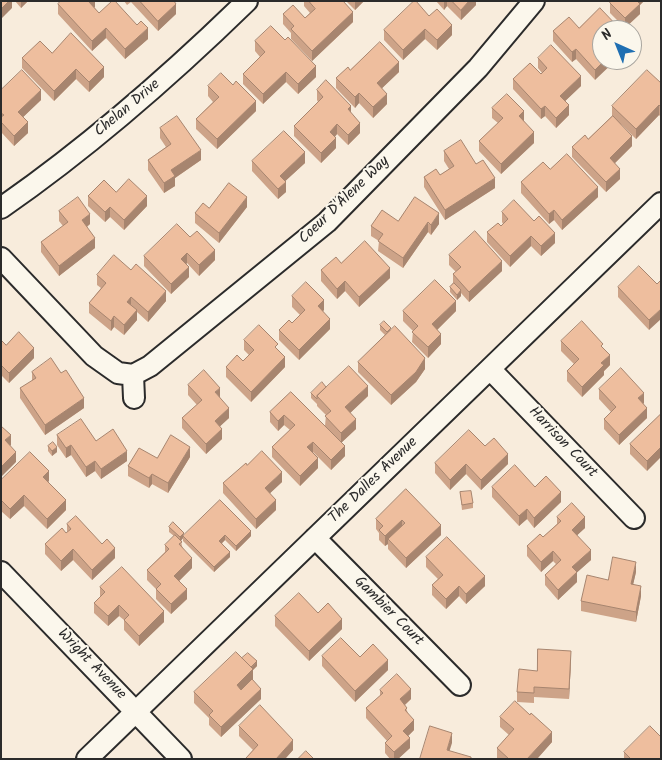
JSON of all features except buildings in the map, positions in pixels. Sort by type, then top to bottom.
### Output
[{"type":"street","name":"Chelan Drive","points":[[1,208],[49,175],[178,68],[247,1]]},
{"type":"street","name":"Coeur D'Alene Way","points":[[133,375],[150,366],[327,222],[478,68],[534,1]]},
{"type":"street","name":"The Dalles Avenue","points":[[87,759],[490,369],[659,209]]},
{"type":"street","points":[[1,258],[94,356],[118,373],[133,375],[134,398]]},
{"type":"street","name":"Harrison Court","points":[[490,369],[634,518]]},
{"type":"street","name":"Gambier Court","points":[[315,538],[460,685]]},
{"type":"street","name":"Wright Avenue","points":[[1,572],[181,759]]}]
